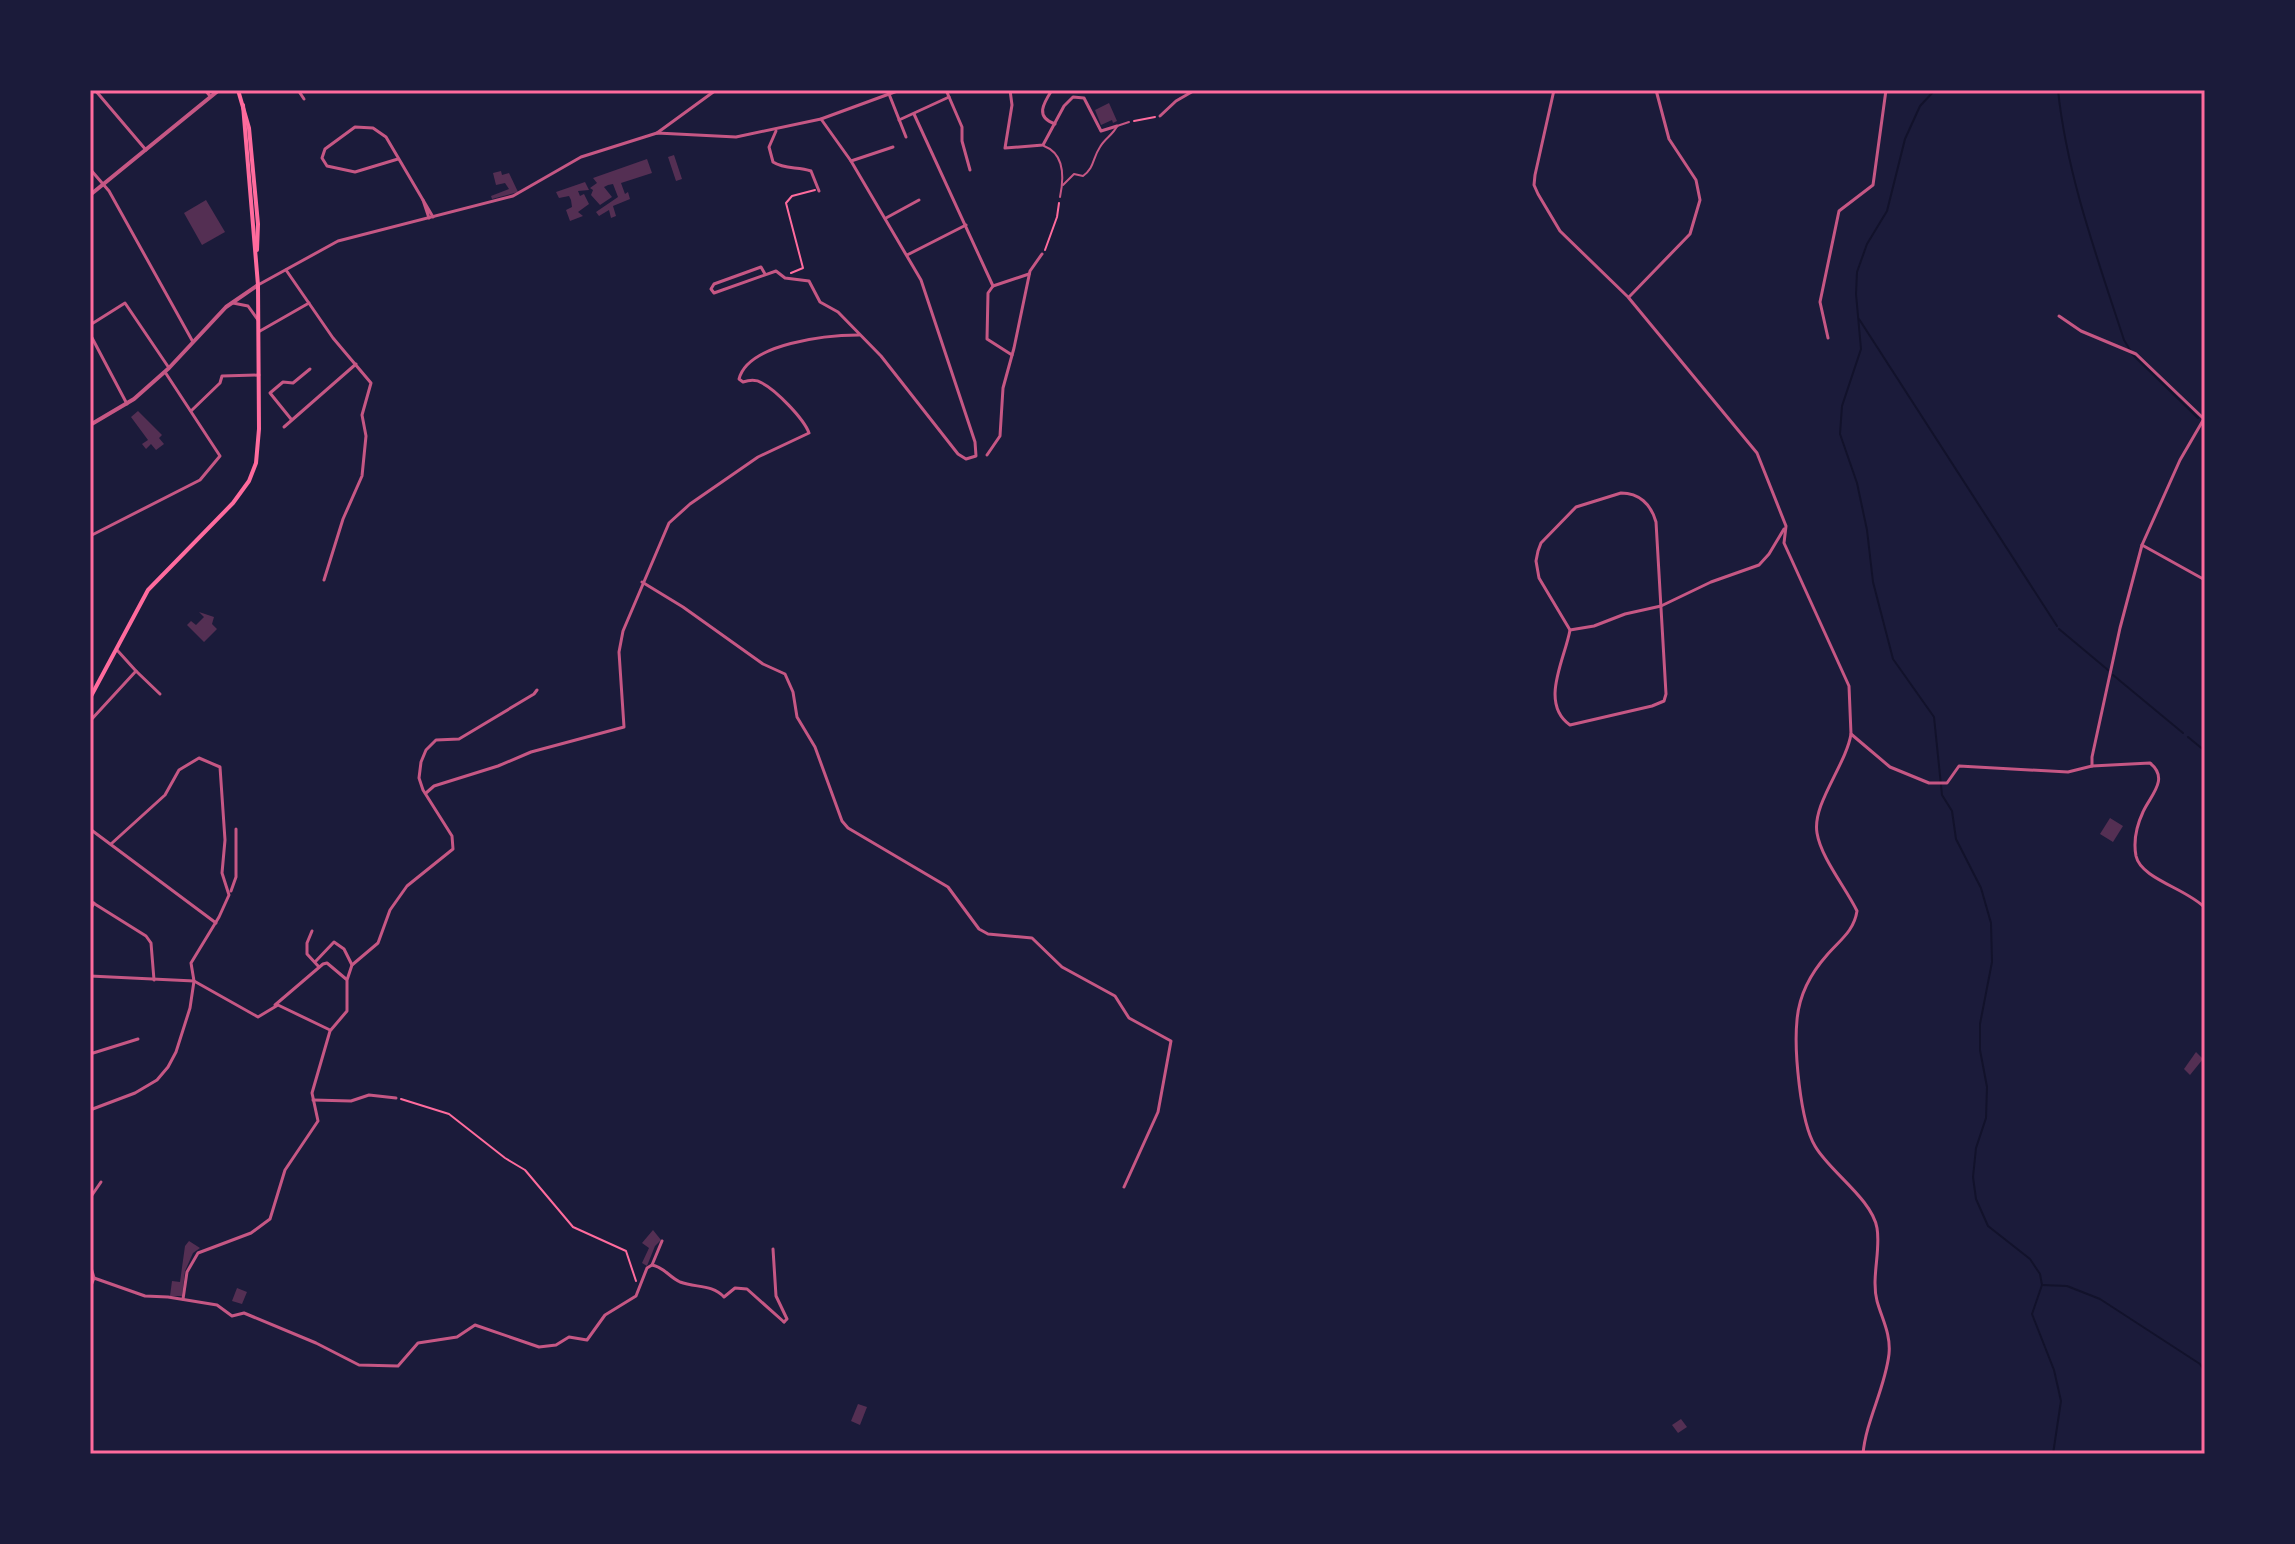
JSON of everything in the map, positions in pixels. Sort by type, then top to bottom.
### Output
[{"type":"main road","points":[[90,698],[148,590],[233,503],[249,481],[257,455],[258,285],[243,105],[238,90]]},
{"type":"street","points":[[95,90],[146,150]]},
{"type":"street","points":[[205,90],[210,96]]},
{"type":"street","points":[[90,195],[219,90]]},
{"type":"street","points":[[298,90],[304,99]]},
{"type":"street","points":[[90,425],[127,404],[167,370],[230,304],[285,269],[338,241],[513,196],[581,157],[657,133],[716,90]]},
{"type":"street","points":[[657,133],[734,138],[821,119],[900,90]]},
{"type":"street","points":[[946,90],[962,127],[962,141],[970,170]]},
{"type":"street","points":[[1010,90],[1012,105],[1005,148],[1043,145],[1069,100],[1078,96],[1084,98],[1101,131],[1117,126]]},
{"type":"street","points":[[1052,90],[1042,116],[1055,124]]},
{"type":"street","points":[[1160,116],[1166,114],[1176,101],[1195,90]]},
{"type":"street","points":[[1554,90],[1534,185],[1560,231],[1628,297],[1757,453],[1786,526],[1784,543],[1849,686],[1851,734],[1841,766],[1817,819],[1817,835],[1855,906],[1856,920],[1813,974],[1803,993],[1796,1023],[1802,1110],[1815,1147],[1861,1199],[1878,1229],[1875,1261],[1877,1300],[1887,1328],[1890,1352],[1864,1438],[1863,1454]]},
{"type":"street","points":[[1628,297],[1690,234],[1700,200],[1696,180],[1669,139],[1656,90]]},
{"type":"street","points":[[1828,338],[1820,302],[1839,211],[1873,185],[1886,90]]},
{"type":"street","points":[[889,94],[906,137]]},
{"type":"street","points":[[899,120],[949,97]]},
{"type":"street","points":[[914,114],[993,286]]},
{"type":"street","points":[[765,274],[761,267],[714,284],[711,289],[714,293],[779,271],[787,279],[809,281],[820,302],[838,312],[890,367],[958,454],[973,459],[977,452],[975,442],[928,297],[886,218],[821,119]]},
{"type":"street","points":[[398,159],[352,172],[327,166],[322,158],[325,149],[350,130],[359,127],[381,132],[398,159],[423,200],[431,217]]},
{"type":"street","points":[[777,130],[769,147],[773,162],[789,169],[811,171],[818,190]]},
{"type":"street","points":[[851,161],[893,147]]},
{"type":"street","points":[[90,169],[103,185],[193,342]]},
{"type":"street","points":[[886,218],[919,200]]},
{"type":"street","points":[[907,255],[966,225]]},
{"type":"street","points":[[987,455],[1000,436],[1003,388],[1029,274],[1042,254]]},
{"type":"street","points":[[285,269],[333,338],[371,383],[362,415],[366,436],[362,476],[343,519],[324,580]]},
{"type":"street","points":[[1012,355],[987,339],[988,293],[993,286],[1029,274]]},
{"type":"street","points":[[90,325],[125,303],[220,456],[200,480],[90,536]]},
{"type":"street","points":[[259,331],[309,303]]},
{"type":"street","points":[[230,304],[245,304],[259,322]]},
{"type":"street","points":[[2059,316],[2081,331],[2136,354],[2204,417],[2180,460],[2142,545],[2099,721],[2092,766]]},
{"type":"street","points":[[90,334],[127,404]]},
{"type":"street","points":[[426,793],[434,786],[531,752],[623,728],[619,652],[623,631],[669,523],[690,504],[758,457],[809,433],[792,411],[761,382],[743,382],[739,379],[740,372],[752,360],[790,344],[859,335]]},
{"type":"street","points":[[284,427],[356,364]]},
{"type":"street","points":[[291,419],[270,393],[283,382],[293,383],[310,369]]},
{"type":"street","points":[[190,411],[220,383],[222,376],[259,375]]},
{"type":"street","points":[[1621,493],[1640,497],[1654,514],[1658,536],[1664,701],[1570,725],[1561,718],[1554,696],[1554,682],[1565,655],[1570,630],[1539,578],[1536,561],[1541,543],[1576,507],[1621,493]]},
{"type":"street","points":[[1570,630],[1661,606],[1711,582],[1759,565],[1778,542],[1786,526]]},
{"type":"street","points":[[2142,545],[2205,580]]},
{"type":"street","points":[[642,582],[763,664],[785,674],[793,692],[797,717],[815,747],[842,821],[848,828],[882,846],[916,871],[948,887],[979,929],[988,934],[1032,938],[1062,967],[1115,996],[1129,1018],[1171,1041],[1158,1112],[1124,1187]]},
{"type":"street","points":[[115,648],[160,694]]},
{"type":"street","points":[[90,721],[136,671]]},
{"type":"street","points":[[183,1299],[187,1272],[198,1253],[251,1233],[270,1219],[285,1170],[318,1121],[313,1100],[316,1078],[330,1031],[347,1011],[347,980],[352,965],[378,943],[390,910],[407,886],[453,849],[452,836],[421,784],[419,771],[431,743],[459,739],[537,690]]},
{"type":"street","points":[[1851,734],[1890,767],[1937,785],[1945,784],[1959,766],[2043,773],[2068,772],[2092,766],[2150,763],[2157,769],[2159,779],[2135,834],[2139,863],[2144,871],[2171,884],[2205,908]]},
{"type":"street","points":[[111,844],[165,795],[179,770],[199,758],[213,762],[222,770],[225,840],[222,873],[229,895]]},
{"type":"street","points":[[90,829],[216,923]]},
{"type":"street","points":[[90,1102],[92,1110],[135,1093],[157,1080],[168,1067],[190,1008],[194,981],[191,963],[216,923],[236,877],[236,829]]},
{"type":"street","points":[[90,910],[92,902],[146,936],[151,943],[154,980]]},
{"type":"street","points":[[312,931],[307,954],[319,967]]},
{"type":"street","points":[[315,962],[334,942],[344,949],[352,965]]},
{"type":"street","points":[[90,976],[194,981],[258,1017],[264,1016],[327,963],[347,980]]},
{"type":"street","points":[[275,1005],[330,1031]]},
{"type":"street","points":[[90,1054],[138,1039]]},
{"type":"street","points":[[313,1100],[351,1101],[369,1095],[396,1098]]},
{"type":"street","points":[[90,1198],[101,1182]]},
{"type":"street","points":[[94,1278],[145,1296],[217,1305],[232,1316],[244,1313],[359,1365],[398,1366],[418,1343],[457,1337],[475,1325],[539,1347],[556,1345],[569,1337],[588,1339],[605,1315],[636,1296],[662,1241]]},
{"type":"street","points":[[652,1265],[660,1267],[678,1281],[714,1288],[724,1297],[735,1288],[747,1289],[785,1322],[787,1319],[775,1292],[773,1249]]},
{"type":"street","points":[[90,1264],[94,1278],[90,1288]]},
{"type":"lane","points":[[1063,185],[1074,174],[1083,176],[1092,170],[1098,149],[1117,126],[1129,122]]},
{"type":"lane","points":[[1043,145],[1057,152],[1063,185],[1060,197]]},
{"type":"path","points":[[1129,122],[1160,116]]},
{"type":"path","points":[[782,275],[803,268],[786,203],[792,196],[818,190]]},
{"type":"path","points":[[1042,254],[1057,217],[1060,197]]},
{"type":"path","points":[[396,1098],[448,1113],[525,1170],[573,1227],[626,1251],[636,1283]]},
{"type":"building","points":[[1109,103],[1117,121],[1101,125],[1095,110]]},
{"type":"building","points":[[674,155],[682,179],[676,181],[668,157]]},
{"type":"building","points":[[647,159],[652,173],[621,183],[630,199],[613,206],[616,216],[611,218],[609,210],[599,216],[596,212],[618,197],[613,184],[608,185],[604,187],[612,197],[600,205],[591,195],[593,190],[590,188],[597,183],[593,178]]},
{"type":"building","points":[[501,171],[502,175],[509,173],[518,192],[492,199],[491,196],[509,189],[505,183],[496,185],[493,173]]},
{"type":"building","points":[[585,182],[589,190],[578,191],[580,196],[584,194],[589,204],[578,212],[583,216],[570,221],[566,210],[572,207],[571,200],[569,196],[559,198],[556,192]]},
{"type":"building","points":[[206,200],[225,232],[202,245],[184,213]]},
{"type":"building","points":[[138,411],[162,435],[159,438],[164,444],[156,450],[151,444],[146,449],[142,444],[148,440],[131,417]]},
{"type":"building","points":[[199,612],[214,617],[212,624],[217,629],[204,642],[187,625],[191,621],[196,625],[204,617]]},
{"type":"building","points":[[2110,818],[2123,826],[2113,842],[2100,834]]},
{"type":"building","points":[[2196,1052],[2203,1059],[2190,1075],[2184,1069]]},
{"type":"building","points":[[653,1230],[661,1240],[655,1246],[647,1266],[642,1263],[649,1248],[642,1243]]},
{"type":"building","points":[[189,1241],[200,1248],[193,1253],[185,1271],[182,1296],[170,1296],[172,1281],[180,1282],[185,1246]]},
{"type":"building","points":[[237,1288],[247,1292],[242,1304],[232,1301]]},
{"type":"building","points":[[858,1404],[867,1407],[860,1425],[851,1421]]},
{"type":"building","points":[[1681,1419],[1687,1427],[1678,1433],[1672,1425]]},
{"type":"waterway","points":[[1935,90],[1920,106],[1905,139],[1887,211],[1867,244],[1857,272],[1861,349],[1842,406],[1840,434],[1857,483],[1873,582],[1893,659],[1934,717],[1942,795],[1952,811],[1956,839],[1981,888],[1991,923],[1992,962],[1980,1024],[1980,1050],[1987,1087],[1986,1118],[1976,1148],[1973,1177],[1976,1199],[1988,1226],[2030,1259],[2040,1274],[2042,1285],[2032,1314],[2054,1370],[2061,1401],[2053,1454]]},
{"type":"waterway","points":[[2058,90],[2076,185],[2124,340],[2133,355],[2198,418]]},
{"type":"waterway","points":[[1859,319],[2057,626]]},
{"type":"waterway","points":[[2059,629],[2108,670]]},
{"type":"waterway","points":[[2113,675],[2183,733]]},
{"type":"waterway","points":[[2188,737],[2205,751]]},
{"type":"waterway","points":[[2042,1285],[2067,1286],[2100,1299],[2200,1364],[2205,1372]]}]
